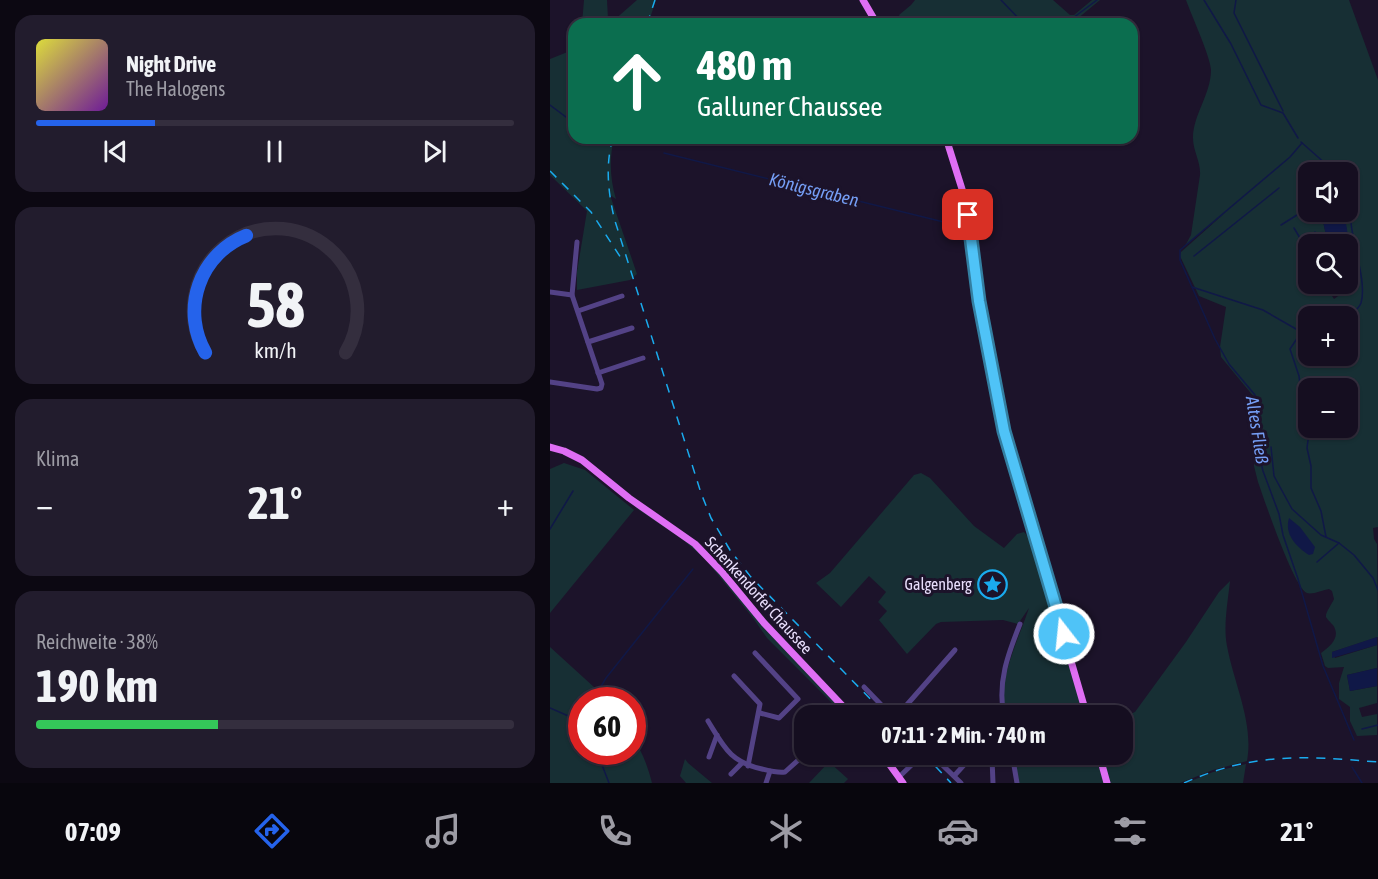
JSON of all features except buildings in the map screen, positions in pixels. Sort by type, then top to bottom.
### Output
[{"type":"main road","points":[[863,0],[873,18]]},
{"type":"main road","points":[[948,144],[964,193],[976,280],[992,368],[1015,472],[1084,705]]},
{"type":"main road","name":"Schenkendorfer Chaussee","points":[[550,447],[582,460],[630,498],[695,544],[722,572],[761,620],[841,705]]},
{"type":"main road","points":[[890,765],[901,780]]},
{"type":"main road","points":[[1102,765],[1107,783]]},
{"type":"street","points":[[550,382],[597,389],[601,388],[602,384],[572,295],[577,242]]},
{"type":"street","points":[[550,292],[572,295]]},
{"type":"street","points":[[578,311],[622,296]]},
{"type":"street","points":[[588,342],[632,327]]},
{"type":"street","points":[[598,373],[643,358]]},
{"type":"street","points":[[1002,705],[1004,665],[1020,624]]},
{"type":"street","points":[[907,705],[955,650]]},
{"type":"street","points":[[755,653],[798,699],[779,718],[760,714]]},
{"type":"street","points":[[731,774],[745,765],[760,714],[759,701],[734,676]]},
{"type":"street","points":[[864,687],[881,705]]},
{"type":"street","points":[[708,721],[729,753],[745,765],[785,772],[794,764]]},
{"type":"street","points":[[709,757],[717,735]]},
{"type":"street","points":[[901,780],[914,765]]},
{"type":"street","points":[[942,765],[961,783]]},
{"type":"street","points":[[954,776],[964,765]]},
{"type":"street","points":[[992,765],[993,783]]},
{"type":"street","points":[[1014,765],[1017,783]]},
{"type":"street","points":[[766,783],[770,771]]},
{"type":"green space","points":[[584,0],[607,0],[608,18],[582,18]]},
{"type":"green space","points":[[637,0],[656,0],[650,18],[617,18]]},
{"type":"green space","points":[[915,0],[1053,0],[1070,15],[1074,15],[1092,0],[1100,0],[1078,18],[900,18],[899,15]]},
{"type":"green space","points":[[1186,0],[1349,0],[1378,80],[1378,527],[1373,528],[1377,544],[1378,637],[1332,652],[1335,658],[1377,645],[1377,668],[1347,675],[1350,691],[1377,686],[1377,703],[1359,708],[1362,717],[1377,714],[1377,735],[1357,736],[1350,721],[1350,707],[1339,699],[1339,683],[1344,667],[1328,668],[1325,666],[1321,653],[1331,644],[1336,633],[1326,617],[1334,599],[1332,591],[1329,589],[1307,593],[1301,587],[1287,560],[1266,506],[1254,466],[1254,397],[1221,357],[1220,347],[1226,307],[1199,296],[1180,256],[1181,252],[1226,212],[1185,246],[1191,235],[1200,175],[1193,143],[1194,129],[1208,88],[1211,70]],"holes":[[[1298,162],[1358,162],[1358,222],[1345,222],[1347,234],[1358,234],[1358,294],[1341,294],[1334,299],[1331,294],[1298,294],[1298,234],[1326,234],[1323,222],[1298,222]]]},
{"type":"green space","points":[[568,52],[568,144],[613,144],[611,169],[616,199],[610,195],[637,274],[630,280],[577,290],[577,272],[587,211],[550,175],[550,59]]},
{"type":"green space","points":[[564,463],[585,470],[634,510],[550,613],[550,469]]},
{"type":"green space","points":[[921,473],[930,478],[974,526],[1004,548],[1017,534],[1024,532],[1028,537],[1039,560],[1045,592],[1048,595],[1081,705],[1004,705],[1006,674],[1029,608],[1018,624],[1003,620],[941,622],[936,624],[907,654],[879,620],[887,611],[878,602],[886,592],[869,576],[841,607],[816,583],[830,573],[914,475]]},
{"type":"green space","points":[[635,505],[701,552],[840,705],[834,705],[767,638],[706,560],[682,539],[636,508]]},
{"type":"green space","points":[[1230,581],[1226,638],[1246,718],[1247,761],[1213,770],[1180,783],[1110,783],[1105,765],[1133,765],[1133,713],[1186,642],[1219,592]]},
{"type":"green space","points":[[550,647],[594,687],[568,687],[568,765],[646,765],[652,783],[550,783]]},
{"type":"green space","points":[[685,759],[712,783],[686,783],[680,776]]},
{"type":"green space","points":[[1246,764],[1243,783],[1186,783],[1213,772]]},
{"type":"green space","points":[[826,765],[832,765],[848,779],[844,783],[809,783]]},
{"type":"green space","points":[[1015,765],[1098,765],[1104,783],[1018,783]]},
{"type":"shaded area","points":[[1323,222],[1346,222],[1348,234],[1326,234]]},
{"type":"shaded area","points":[[1289,518],[1300,527],[1315,547],[1313,554],[1309,555],[1304,552],[1292,540],[1288,529]]},
{"type":"shaded area","points":[[1377,637],[1377,645],[1332,658],[1332,652]]},
{"type":"shaded area","points":[[1377,668],[1377,686],[1350,691],[1347,675]]},
{"type":"waterway","points":[[1001,0],[1018,18]]},
{"type":"waterway","points":[[1073,18],[1097,0]]},
{"type":"waterway","points":[[1204,0],[1231,44],[1261,105],[1283,113],[1298,138]]},
{"type":"waterway","points":[[1236,0],[1234,13],[1283,111]]},
{"type":"waterway","name":"Königsgraben","points":[[550,105],[568,118]]},
{"type":"waterway","points":[[1301,142],[1324,162]]},
{"type":"waterway","name":"Altes Fließ","points":[[1302,143],[1290,157],[1180,250],[1180,260],[1215,339],[1229,364],[1255,395],[1263,471],[1279,514],[1283,535],[1323,666],[1354,740]]},
{"type":"waterway","name":"Königsgraben","points":[[664,153],[964,227]]},
{"type":"waterway","points":[[1194,256],[1279,188]]},
{"type":"waterway","points":[[1281,225],[1297,215]]},
{"type":"waterway","points":[[1351,222],[1362,285],[1361,303],[1358,308]]},
{"type":"waterway","points":[[1294,228],[1298,235]]},
{"type":"waterway","points":[[1192,287],[1263,310],[1298,330]]},
{"type":"waterway","points":[[1298,337],[1290,349],[1299,376],[1304,419],[1309,433],[1307,448],[1311,466],[1311,488],[1321,511],[1326,537]]},
{"type":"waterway","points":[[1271,447],[1274,476],[1292,509],[1321,535],[1339,543],[1354,555],[1373,578],[1378,590]]},
{"type":"waterway","points":[[550,529],[573,491]]},
{"type":"waterway","points":[[1317,562],[1339,543]]},
{"type":"waterway","points":[[601,687],[693,569]]},
{"type":"waterway","points":[[550,708],[568,716]]},
{"type":"waterway","points":[[1362,729],[1378,725]]},
{"type":"waterway","points":[[602,765],[609,783]]},
{"type":"waterway","name":"Altes Fließ","points":[[1352,767],[1362,783]]},
{"type":"railway","points":[[649,18],[655,0]]},
{"type":"railway","points":[[612,144],[608,179],[615,221],[701,493],[711,518],[730,550],[750,576],[876,705]]},
{"type":"railway","points":[[550,171],[591,212],[621,258]]},
{"type":"railway","points":[[1184,783],[1209,773],[1256,761],[1326,758],[1378,762]]},
{"type":"railway","points":[[934,765],[951,783]]},
{"type":"place","name":"Galgenberg","points":[[993,584]]},
{"type":"route","points":[[968,215],[979,301],[1004,431],[1064,634]]}]
